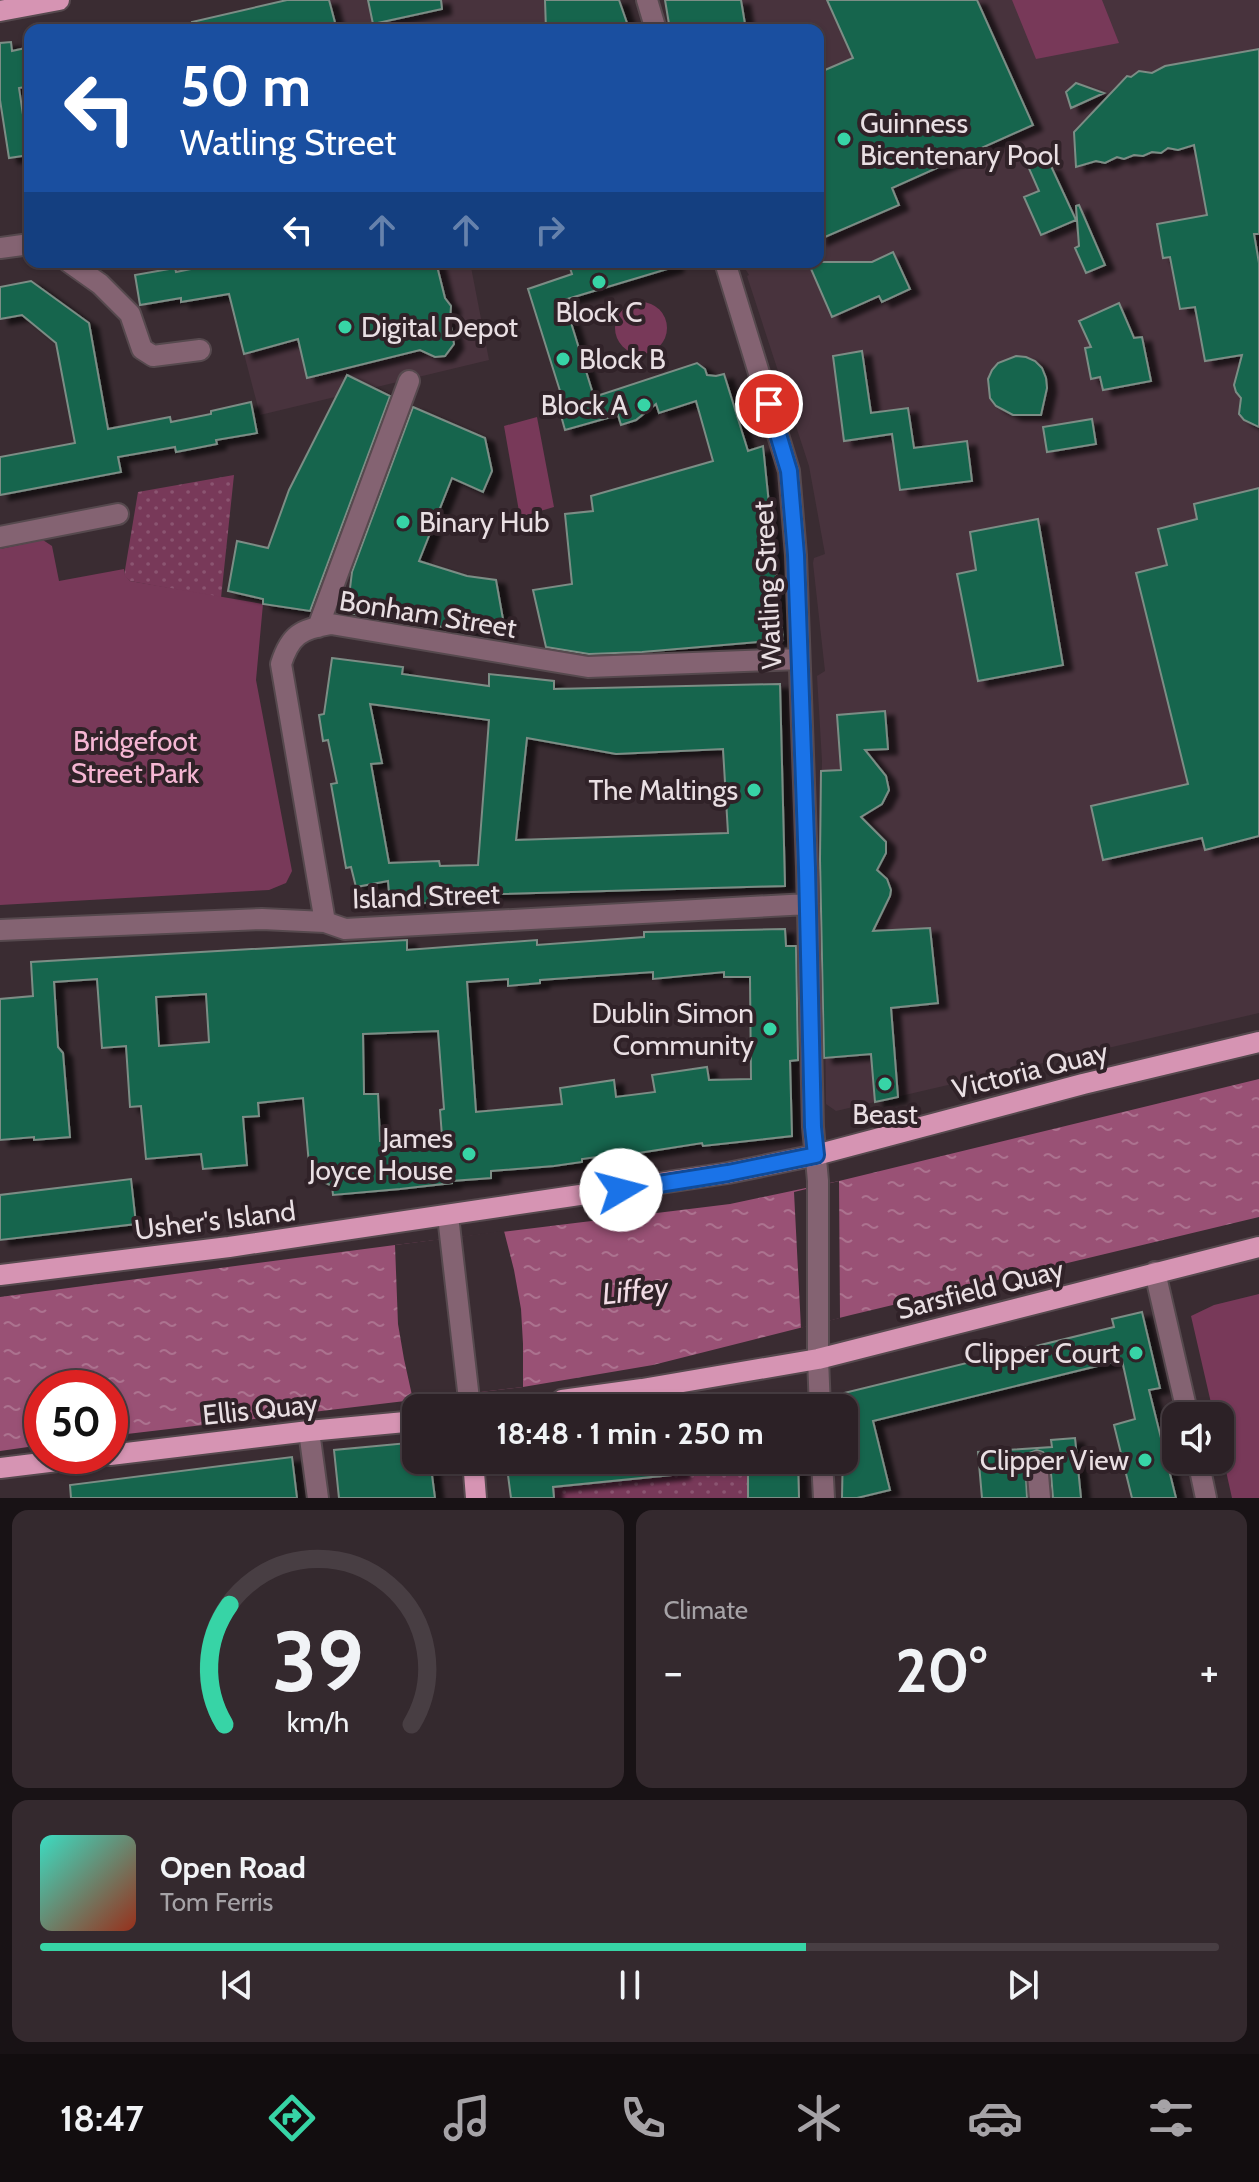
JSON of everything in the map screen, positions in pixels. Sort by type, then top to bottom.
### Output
[{"type":"main road","points":[[0,11],[59,0]]},
{"type":"main road","name":"Victoria Quay","points":[[816,1155],[1083,1084],[1259,1042]]},
{"type":"main road","name":"Usher's Island","points":[[0,1275],[448,1216],[668,1183],[816,1155]]},
{"type":"main road","name":"Sarsfield Quay","points":[[818,1359],[1259,1247]]},
{"type":"main road","points":[[606,1394],[818,1359]]},
{"type":"main road","name":"Ellis Quay","points":[[128,1453],[402,1422]]},
{"type":"main road","points":[[0,1468],[24,1465]]},
{"type":"main road","points":[[474,1474],[476,1498]]},
{"type":"street","points":[[647,0],[654,24]]},
{"type":"street","points":[[0,248],[24,244]]},
{"type":"street","points":[[77,268],[100,284],[130,314],[142,349],[153,356],[200,350]]},
{"type":"street","name":"Watling Street","points":[[727,268],[789,471],[796,555],[813,1127],[818,1181],[819,1394]]},
{"type":"street","points":[[318,627],[409,381]]},
{"type":"street","points":[[0,537],[118,514]]},
{"type":"street","name":"Bonham Street","points":[[325,922],[281,664],[286,646],[304,629],[331,624],[588,667],[799,659]]},
{"type":"street","name":"Island Street","points":[[0,930],[262,919],[325,922],[345,929],[808,904]]},
{"type":"street","points":[[448,1216],[468,1394]]},
{"type":"street","points":[[1155,1272],[1185,1402]]},
{"type":"street","points":[[309,1431],[318,1498]]},
{"type":"street","points":[[1037,1463],[1040,1498]]},
{"type":"street","points":[[823,1474],[824,1496]]},
{"type":"street","points":[[1201,1474],[1206,1498]]},
{"type":"shaded area","points":[[329,0],[619,0],[627,24],[335,24]]},
{"type":"shaded area","points":[[665,0],[1259,0],[1259,1013],[836,1111],[826,1104],[825,1016],[819,934],[822,761],[817,676],[825,671],[813,563],[814,558],[825,554],[809,466],[745,268],[824,268],[824,24],[669,24]]},
{"type":"shaded area","name":"Digital Depot","points":[[222,268],[471,268],[489,360],[260,415]]},
{"type":"green space","points":[[1012,0],[1102,0],[1119,43],[1036,59]]},
{"type":"green space","points":[[641,302],[660,309],[667,328],[660,347],[641,354],[622,347],[615,328],[622,309]]},
{"type":"green space","points":[[537,417],[554,507],[520,517],[504,426]]},
{"type":"green space","points":[[234,475],[221,598],[130,581],[124,576],[138,492]]},
{"type":"green space","name":"Bridgefoot Street Park","points":[[43,540],[52,546],[59,581],[124,569],[130,581],[263,604],[256,680],[292,871],[286,883],[269,890],[0,905],[0,549]]},
{"type":"green space","points":[[1259,1294],[1259,1498],[1232,1498],[1227,1474],[1234,1474],[1234,1402],[1211,1402],[1191,1316],[1214,1305]]},
{"type":"green space","points":[[672,1474],[757,1474],[748,1483],[748,1498],[554,1498],[553,1487]]},
{"type":"water","name":"Liffey","points":[[1259,1079],[1259,1217],[653,1365],[523,1387],[464,1394],[402,1394],[402,1401],[128,1434],[128,1370],[24,1370],[24,1448],[0,1451],[0,1297],[730,1204],[839,1181]]},
{"type":"pier","points":[[839,1181],[840,1318],[801,1328],[794,1192]]},
{"type":"pier","points":[[504,1231],[521,1309],[523,1387],[464,1394],[412,1394],[398,1324],[395,1245]]},
{"type":"building","points":[[287,0],[329,0],[335,24],[192,24]]},
{"type":"building","points":[[368,0],[441,0],[442,9],[373,24]]},
{"type":"building","points":[[545,0],[619,0],[627,23],[620,24],[546,24]]},
{"type":"building","points":[[665,0],[741,0],[745,24],[669,24]]},
{"type":"building","points":[[827,0],[977,0],[1033,125],[892,188],[899,205],[824,237],[824,70],[853,58]]},
{"type":"building","points":[[11,42],[12,51],[24,48],[24,87],[19,88],[24,122],[24,156],[9,158],[0,100],[0,43]]},
{"type":"building","points":[[1259,49],[1259,234],[1254,234],[1259,263],[1259,427],[1239,414],[1241,398],[1234,385],[1242,355],[1205,361],[1195,307],[1180,309],[1170,257],[1163,258],[1157,224],[1207,215],[1194,145],[1076,167],[1074,132],[1127,76],[1131,77],[1139,71],[1152,73],[1165,66]]},
{"type":"building","points":[[1076,83],[1104,93],[1071,108],[1066,92]]},
{"type":"building","points":[[1027,164],[1051,166],[1076,220],[1041,235],[1024,197],[1039,191]]},
{"type":"building","points":[[1079,205],[1105,265],[1086,273],[1075,248],[1079,246],[1076,206]]},
{"type":"building","points":[[893,252],[910,289],[882,302],[879,296],[832,317],[811,268],[824,268],[824,262],[872,262]]},
{"type":"building","name":"Digital Depot","points":[[175,268],[176,272],[196,268],[438,268],[445,298],[451,306],[454,344],[445,356],[435,357],[420,350],[307,378],[298,339],[244,354],[229,294],[140,305],[135,275]]},
{"type":"building","points":[[570,268],[671,268],[564,300],[594,397],[697,363],[707,375],[724,374],[748,451],[763,446],[783,640],[589,654],[546,647],[533,590],[572,584],[565,514],[593,511],[591,496],[713,461],[696,401],[659,413],[656,404],[636,420],[621,425],[618,415],[565,430],[560,412],[566,410],[528,289],[572,274]]},
{"type":"building","points":[[31,281],[89,323],[108,429],[170,417],[171,422],[251,402],[257,433],[216,440],[217,444],[176,452],[175,447],[118,457],[121,472],[0,495],[0,457],[75,443],[56,343],[22,315],[0,319],[0,287]]},
{"type":"building","points":[[1119,303],[1134,338],[1142,337],[1151,381],[1103,390],[1100,377],[1091,379],[1085,348],[1091,347],[1079,321]]},
{"type":"building","points":[[862,351],[871,413],[908,408],[914,448],[967,441],[972,481],[900,490],[892,434],[844,441],[833,356]]},
{"type":"building","points":[[1016,356],[1035,361],[1042,368],[1047,388],[1041,415],[1013,415],[996,406],[990,398],[988,379],[992,370],[998,363]]},
{"type":"building","name":"Binary Hub","points":[[347,375],[390,396],[310,611],[263,604],[263,599],[228,591],[237,541],[268,548],[289,490]]},
{"type":"building","name":"Binary Hub","points":[[413,407],[485,438],[492,471],[483,492],[452,478],[419,561],[467,576],[496,580],[506,636],[347,613],[352,572]]},
{"type":"building","points":[[1092,419],[1096,444],[1047,452],[1043,427]]},
{"type":"building","points":[[1259,488],[1259,836],[1205,850],[1202,838],[1103,860],[1091,806],[1188,784],[1136,573],[1167,565],[1158,529],[1197,519],[1194,504]]},
{"type":"building","points":[[1038,519],[1063,665],[978,681],[957,574],[976,570],[970,532]]},
{"type":"building","name":"The Maltings","points":[[332,658],[403,667],[402,674],[489,686],[489,674],[554,681],[554,689],[780,684],[785,886],[463,895],[463,902],[390,904],[388,881],[356,887],[351,867],[346,868],[331,784],[337,783],[328,740],[323,741],[319,715],[324,714]],"holes":[[[370,704],[489,720],[478,865],[440,866],[439,861],[389,863],[371,764],[382,763]],[[527,738],[616,754],[723,749],[728,833],[516,840]]]},
{"type":"building","points":[[885,711],[888,749],[865,750],[886,776],[889,790],[882,804],[861,817],[886,842],[886,853],[877,870],[887,879],[891,890],[873,931],[930,928],[938,1003],[891,1008],[898,1097],[875,1102],[871,1054],[824,1058],[821,771],[841,770],[837,715]]},
{"type":"building","points":[[785,929],[786,946],[796,946],[798,1060],[790,1061],[792,1136],[703,1146],[702,1143],[582,1159],[582,1162],[554,1166],[491,1171],[491,1178],[333,1195],[332,1186],[310,1175],[303,1098],[258,1103],[259,1116],[243,1117],[247,1165],[203,1169],[201,1154],[146,1159],[141,1106],[130,1107],[126,1046],[102,1048],[97,979],[54,982],[58,1047],[63,1053],[70,1137],[0,1140],[0,999],[33,996],[31,962],[407,940],[407,950],[537,940],[537,945],[644,937],[644,932]],"holes":[[[653,972],[653,979],[724,972],[724,977],[750,977],[751,1079],[709,1080],[707,1067],[652,1075],[655,1092],[616,1097],[614,1080],[560,1088],[562,1104],[476,1112],[467,982],[508,979],[508,986],[540,983],[540,980]],[[206,994],[209,1042],[159,1046],[156,997]],[[438,1031],[444,1109],[440,1110],[442,1136],[380,1141],[378,1094],[364,1094],[363,1034]]]},
{"type":"building","points":[[131,1179],[136,1224],[0,1240],[0,1195]]},
{"type":"building","points":[[1142,1312],[1160,1388],[1149,1390],[1162,1442],[1162,1474],[1170,1474],[1176,1498],[1132,1498],[1114,1425],[1135,1419],[1122,1360],[873,1421],[890,1490],[857,1498],[842,1498],[842,1474],[858,1474],[858,1394],[844,1393],[1114,1327],[1112,1319]]},
{"type":"building","points":[[1075,1438],[1081,1498],[1053,1498],[1050,1461],[1037,1450],[1025,1458],[1027,1498],[982,1498],[978,1452],[1052,1447],[1051,1440]]},
{"type":"building","points":[[402,1444],[402,1474],[432,1474],[435,1498],[339,1498],[334,1450]]},
{"type":"building","points":[[292,1457],[297,1498],[71,1498],[70,1485]]},
{"type":"building","points":[[508,1474],[681,1474],[553,1487],[554,1498],[511,1498]]},
{"type":"building","points":[[748,1474],[798,1474],[799,1498],[748,1498]]},
{"type":"place","name":"Guinness Bicentenary Pool","points":[[844,139]]},
{"type":"place","name":"Block C","points":[[599,282]]},
{"type":"place","name":"Digital Depot","points":[[345,327]]},
{"type":"place","name":"Block B","points":[[563,359]]},
{"type":"place","name":"Block A","points":[[644,405]]},
{"type":"place","name":"Binary Hub","points":[[403,522]]},
{"type":"place","name":"The Maltings","points":[[754,790]]},
{"type":"place","name":"Dublin Simon Community","points":[[770,1029]]},
{"type":"place","name":"Beast","points":[[885,1084]]},
{"type":"place","name":"James Joyce House","points":[[469,1154]]},
{"type":"place","name":"Clipper Court","points":[[1136,1353]]},
{"type":"place","name":"Clipper View","points":[[1145,1460]]},
{"type":"route","points":[[621,1190],[816,1155],[796,555],[789,471],[769,404]]}]
